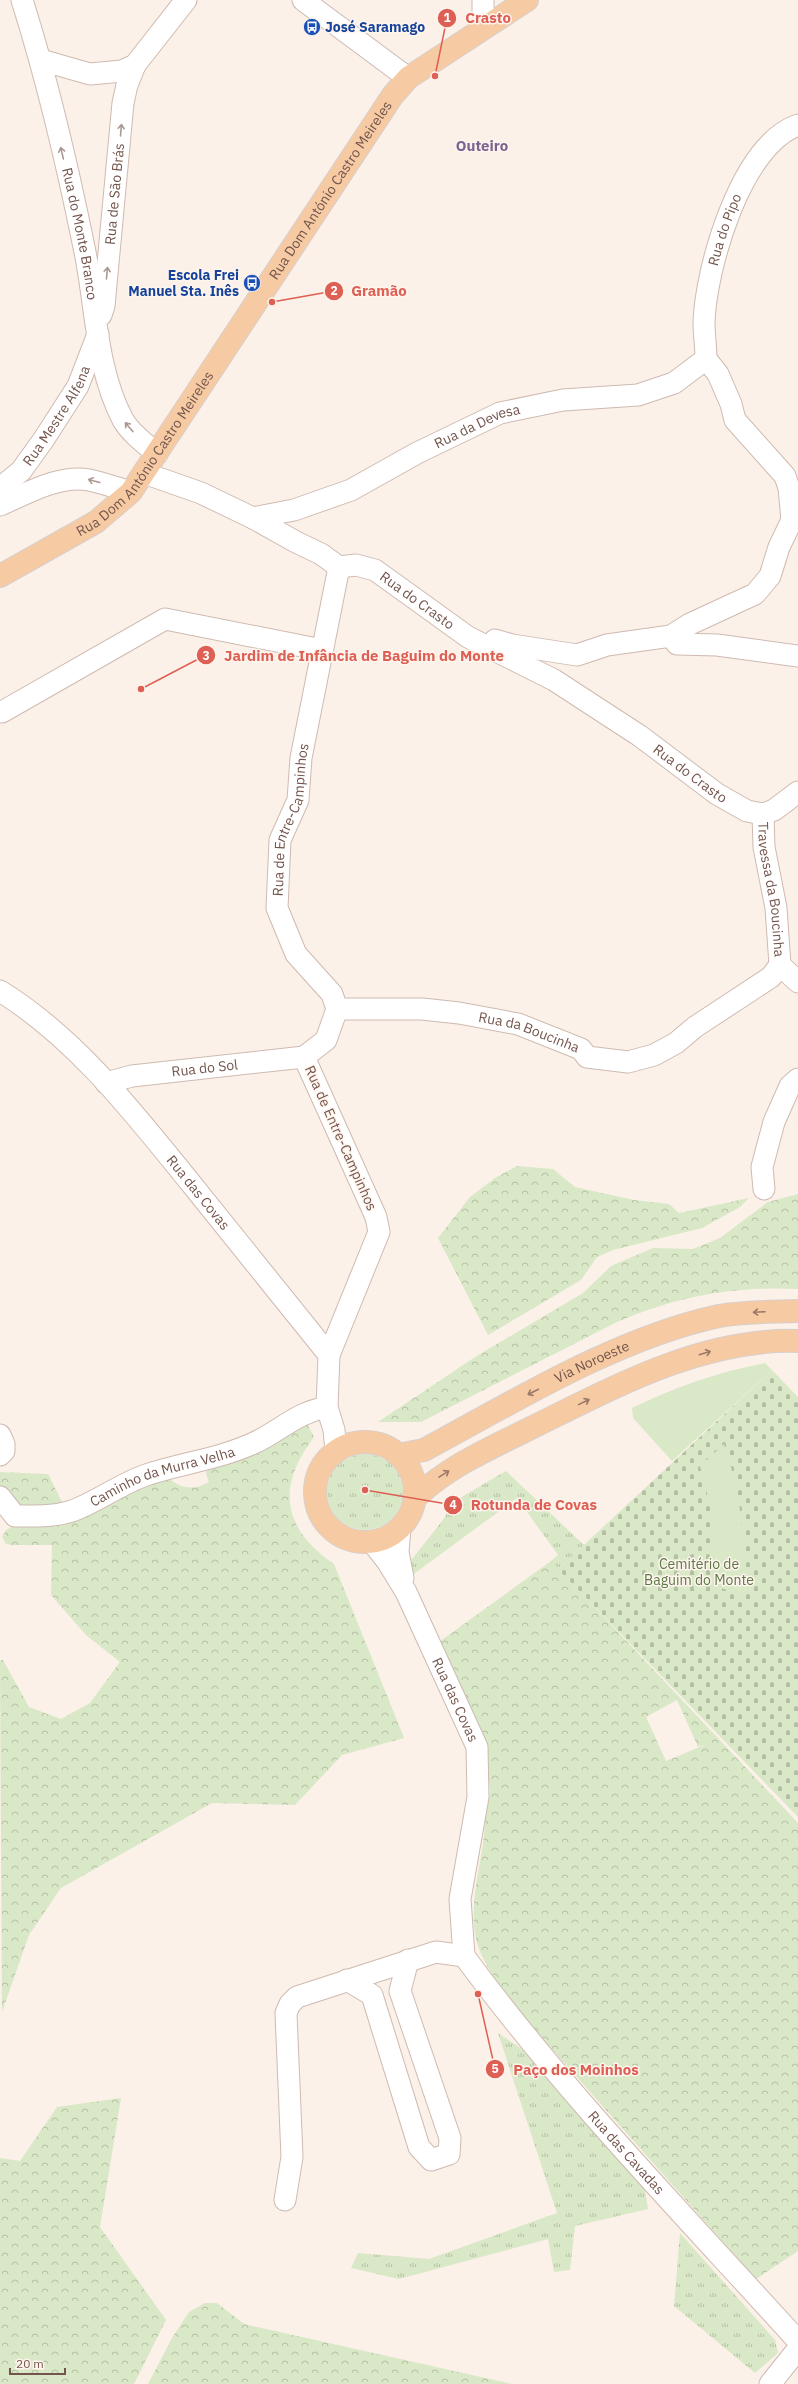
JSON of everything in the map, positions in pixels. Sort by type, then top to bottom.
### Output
[{"type":"main road","name":"Rua Dom António Castro Meireles","points":[[0,576],[96,522],[131,492],[393,95],[408,78],[527,0]]},
{"type":"main road","name":"Via Noroeste","points":[[398,1455],[424,1450],[588,1364],[658,1334],[720,1316],[798,1311]]},
{"type":"main road","points":[[414,1499],[433,1480],[474,1456],[602,1392],[654,1370],[735,1346],[798,1341]]},
{"type":"main road","points":[[340,1442],[373,1443],[384,1446],[398,1455],[408,1468],[414,1483],[414,1499],[409,1515],[400,1528],[387,1537],[372,1542],[356,1541],[340,1536],[328,1526],[319,1511],[315,1495],[317,1478],[324,1463],[340,1442]]},
{"type":"street","name":"Rua do Monte Branco","points":[[22,0],[41,60],[85,253],[102,356],[110,388],[124,421],[138,437],[157,454]]},
{"type":"street","name":"Rua de São Brás","points":[[98,329],[104,306],[123,103],[127,85],[135,65],[186,0]]},
{"type":"street","points":[[303,0],[408,78]]},
{"type":"street","points":[[483,0],[483,14],[488,25]]},
{"type":"street","points":[[41,60],[90,74],[107,74],[135,65]]},
{"type":"street","name":"Rua do Pipo","points":[[706,359],[704,322],[712,270],[727,216],[742,185],[764,150],[785,130],[798,125]]},
{"type":"street","name":"Rua Mestre Alfena","points":[[0,488],[22,471],[78,386],[98,329]]},
{"type":"street","points":[[468,637],[481,636],[512,645],[577,654],[607,645],[671,636],[690,624],[755,594],[770,576],[779,547],[792,520],[789,488],[785,476],[735,420],[731,404],[718,374],[706,359]]},
{"type":"street","name":"Rua da Devesa","points":[[253,518],[294,510],[351,490],[416,453],[500,413],[563,400],[638,395],[674,383],[706,359]]},
{"type":"street","points":[[144,473],[201,493],[253,518],[321,554],[340,568]]},
{"type":"street","points":[[0,505],[45,487],[75,480],[88,480],[131,492]]},
{"type":"street","name":"Rua do Crasto","points":[[340,568],[356,565],[375,570],[468,637],[554,680],[640,736],[717,794],[747,811],[763,814]]},
{"type":"street","name":"Rua de Entre-Campinhos","points":[[329,1356],[378,1232],[376,1217],[304,1057],[326,1040],[338,1009],[332,994],[296,954],[277,908],[280,840],[298,800],[301,758],[340,568]]},
{"type":"street","points":[[2,712],[165,619],[322,650]]},
{"type":"street","points":[[671,636],[677,644],[717,645],[798,656]]},
{"type":"street","points":[[763,814],[774,810],[798,792]]},
{"type":"street","name":"Travessa da Boucinha","points":[[763,814],[764,847],[776,908],[780,965]]},
{"type":"street","points":[[780,965],[798,982]]},
{"type":"street","name":"Rua da Boucinha","points":[[338,1009],[429,1010],[518,1024],[581,1049],[587,1056],[628,1062],[654,1055],[676,1043],[695,1027],[770,977],[780,965]]},
{"type":"street","name":"Rua das Covas","points":[[0,991],[43,1021],[106,1083],[134,1114],[329,1356]]},
{"type":"street","name":"Rua do Sol","points":[[106,1083],[132,1076],[304,1057]]},
{"type":"street","points":[[764,1189],[762,1167],[774,1122],[790,1086],[798,1079]]},
{"type":"street","points":[[329,1356],[327,1408],[340,1442]]},
{"type":"street","name":"Caminho da Murra Velha","points":[[0,1497],[15,1516],[50,1516],[73,1510],[115,1487],[140,1477],[205,1461],[254,1442],[308,1411],[327,1408]]},
{"type":"street","points":[[0,1435],[4,1444],[4,1451],[0,1454]]},
{"type":"street","name":"Rua das Covas","points":[[400,1528],[398,1552],[406,1592]]},
{"type":"street","name":"Rua das Covas","points":[[372,1542],[388,1563],[406,1592],[477,1748],[478,1797],[460,1899],[464,1956]]},
{"type":"street","points":[[285,2200],[292,2158],[286,2013],[290,2004],[297,1997],[436,1952],[464,1956]]},
{"type":"street","name":"Rua das Cavadas","points":[[464,1956],[491,1993],[592,2114],[798,2341]]},
{"type":"street","points":[[347,1980],[372,1995],[420,2147],[431,2160],[449,2154],[450,2138],[400,1991],[408,1960]]},
{"type":"street","points":[[770,2384],[798,2349]]},
{"type":"green space","points":[[517,1166],[553,1169],[575,1187],[634,1200],[669,1204],[679,1213],[749,1198],[740,1207],[702,1228],[613,1250],[597,1257],[581,1280],[488,1335],[438,1238],[470,1197],[495,1178]]},
{"type":"green space","points":[[798,1194],[798,1289],[774,1288],[728,1291],[683,1299],[661,1305],[617,1322],[421,1422],[378,1422],[475,1357],[583,1293],[611,1266],[653,1248],[693,1249],[720,1238],[768,1202]]},
{"type":"green space","points":[[765,1363],[772,1370],[672,1461],[633,1418],[632,1408],[664,1393],[730,1371]]},
{"type":"green space","name":"Cemitério de Baguim do Monte","points":[[772,1370],[798,1397],[798,1817],[558,1569]]},
{"type":"green space","points":[[307,1423],[314,1437],[302,1455],[294,1473],[290,1490],[290,1506],[295,1521],[304,1536],[317,1550],[334,1564],[404,1738],[342,1755],[295,1805],[212,1803],[61,1888],[29,1935],[2,2012],[0,1660],[3,1660],[29,1707],[61,1719],[90,1703],[120,1662],[86,1635],[51,1595],[52,1545],[12,1545],[6,1544],[2,1537],[6,1530],[13,1526],[166,1476],[182,1486],[197,1487],[203,1485],[209,1482],[206,1473],[208,1468]]},
{"type":"green space","points":[[724,1444],[735,1481],[741,1518],[744,1556],[744,1595],[714,1586],[713,1517],[700,1466]]},
{"type":"green space","points":[[365,1454],[380,1457],[392,1465],[400,1477],[403,1492],[400,1507],[392,1519],[380,1527],[365,1530],[350,1527],[338,1519],[330,1507],[327,1492],[330,1477],[338,1465],[350,1457]]},
{"type":"green space","points":[[506,1471],[584,1545],[558,1569],[551,1561],[558,1555],[517,1498],[411,1576],[408,1570],[412,1559],[443,1520],[453,1502]]},
{"type":"green space","points":[[0,1472],[48,1474],[63,1504],[26,1509],[12,1506],[0,1490]]},
{"type":"green space","points":[[551,1561],[798,1823],[798,2251],[756,2279],[504,1995],[484,1961],[476,1940],[474,1906],[490,1788],[483,1750],[477,1732],[463,1695],[439,1642]],"holes":[[[677,1700],[698,1747],[707,1744],[666,1761],[646,1717]]]},
{"type":"green space","points":[[498,2033],[522,2049],[645,2190],[648,2209],[575,2226],[570,2270],[554,2272],[548,2239],[399,2279],[351,2268],[358,2253],[429,2259],[557,2213]]},
{"type":"green space","points":[[121,2098],[100,2227],[166,2320],[134,2384],[0,2384],[0,2158],[20,2161],[57,2107]]},
{"type":"green space","points":[[680,2233],[775,2340],[778,2353],[755,2373],[674,2306]]},
{"type":"green space","points":[[205,2303],[217,2303],[244,2324],[512,2384],[148,2384],[172,2338],[189,2312]]},
{"type":"place","name":"José Saramago","points":[[312,27]]},
{"type":"place","name":"Crasto","points":[[435,76]]},
{"type":"place","name":"Escola Frei Manuel Sta. Inês","points":[[252,283]]},
{"type":"place","name":"Gramão","points":[[272,302]]},
{"type":"place","name":"Jardim de Infância de Baguim do Monte","points":[[141,689]]},
{"type":"place","name":"Rotunda de Covas","points":[[365,1490]]},
{"type":"place","name":"Paço dos Moinhos","points":[[478,1994]]},
{"type":"district","name":"Outeiro","points":[[482,145]]}]
